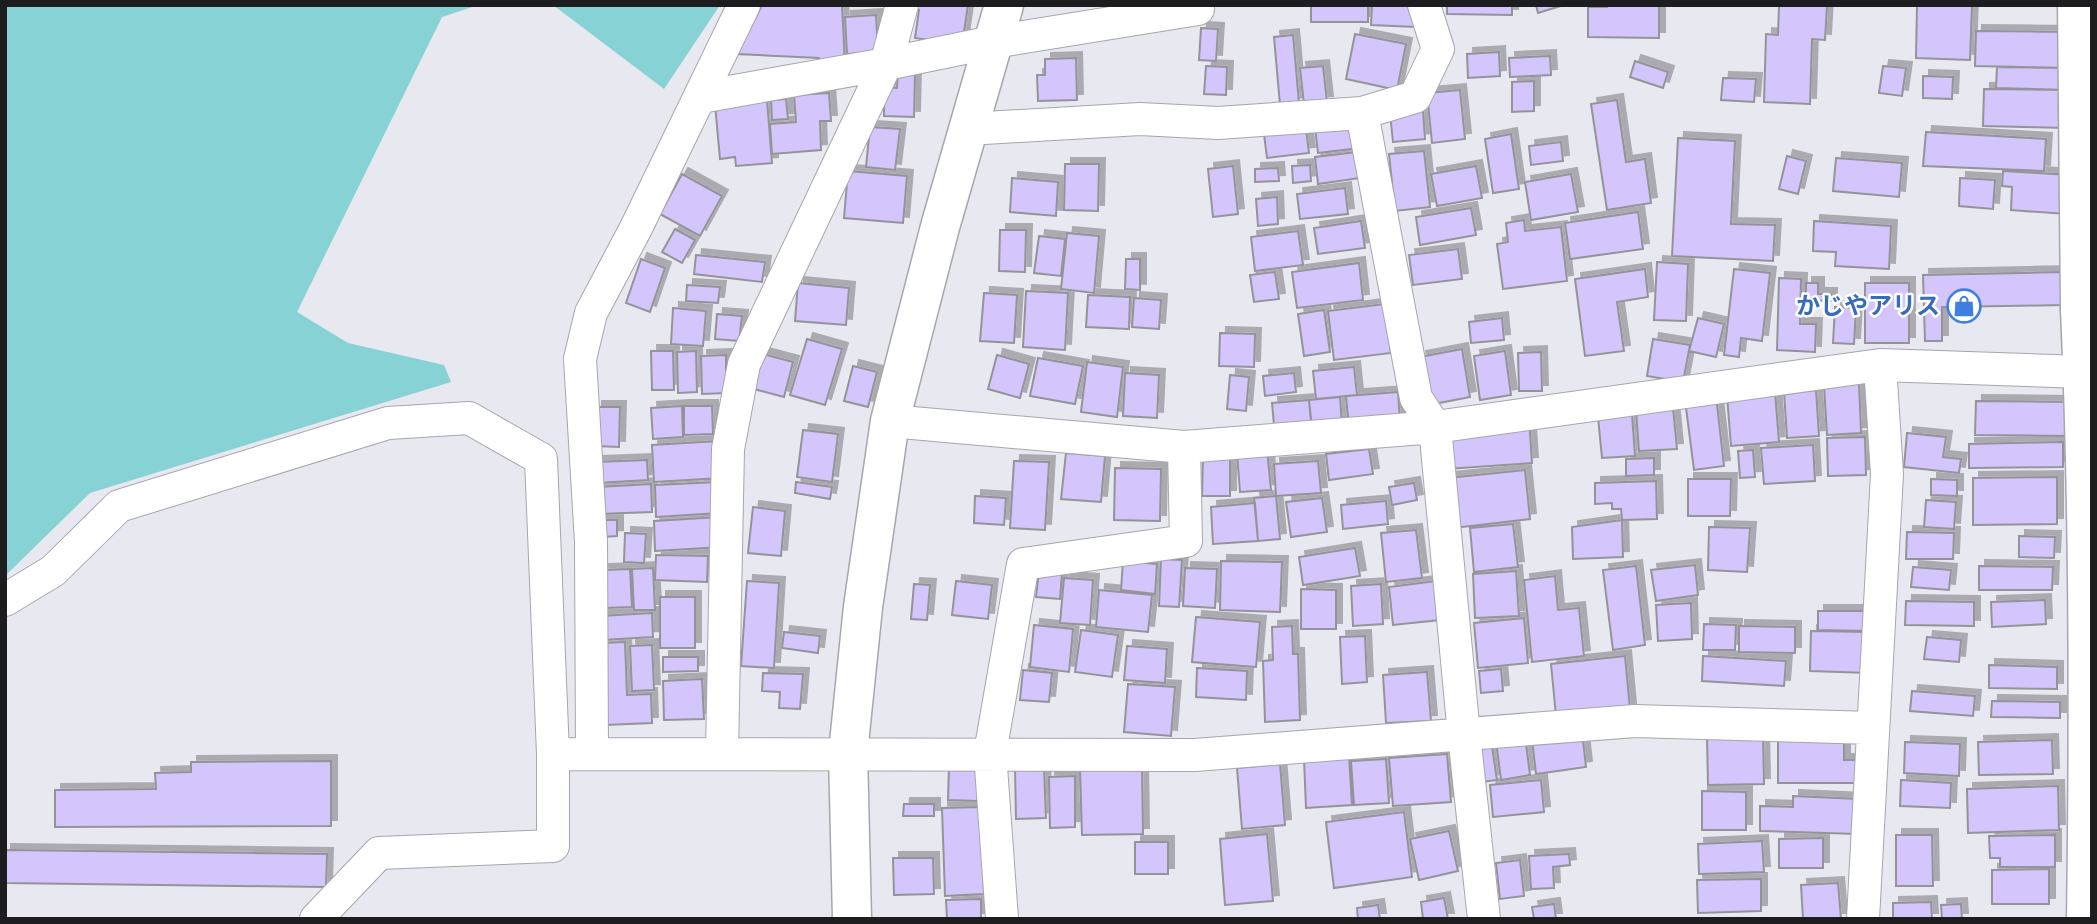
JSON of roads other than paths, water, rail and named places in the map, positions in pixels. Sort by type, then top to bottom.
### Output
[{"type":"main road","points":[[852,919],[848,753],[863,607],[890,421],[940,227],[1003,5]]},
{"type":"main road","points":[[2077,5],[2086,309],[2083,372],[2089,643],[2086,919]]},
{"type":"street","points":[[592,754],[591,542],[580,359],[591,313],[701,97],[744,5]]},
{"type":"street","points":[[722,753],[728,449],[744,364],[886,64],[902,5]]},
{"type":"street","points":[[968,129],[1140,119],[1218,123],[1362,113],[1415,97],[1438,49],[1424,5]]},
{"type":"street","points":[[701,97],[993,42],[1198,9]]},
{"type":"street","points":[[1362,113],[1416,398],[1436,427],[1484,919]]},
{"type":"street","points":[[1863,919],[1887,474],[1880,365]]},
{"type":"street","points":[[890,421],[1184,447],[1436,427],[1880,365],[2083,372]]},
{"type":"street","points":[[5,600],[53,571],[119,506],[388,423],[469,418],[541,459],[553,754],[553,846],[379,853],[316,919]]},
{"type":"street","points":[[1002,919],[990,753],[1023,564],[1186,541],[1184,447]]},
{"type":"street","points":[[553,754],[1195,755],[1635,721],[1873,728]]},
{"type":"water","points":[[5,5],[478,5],[442,17],[297,312],[348,343],[444,365],[451,382],[90,493],[5,576]]},
{"type":"water","points":[[553,5],[720,5],[664,89]]},
{"type":"place","name":"かじやアリス","points":[[1964,306]]}]
